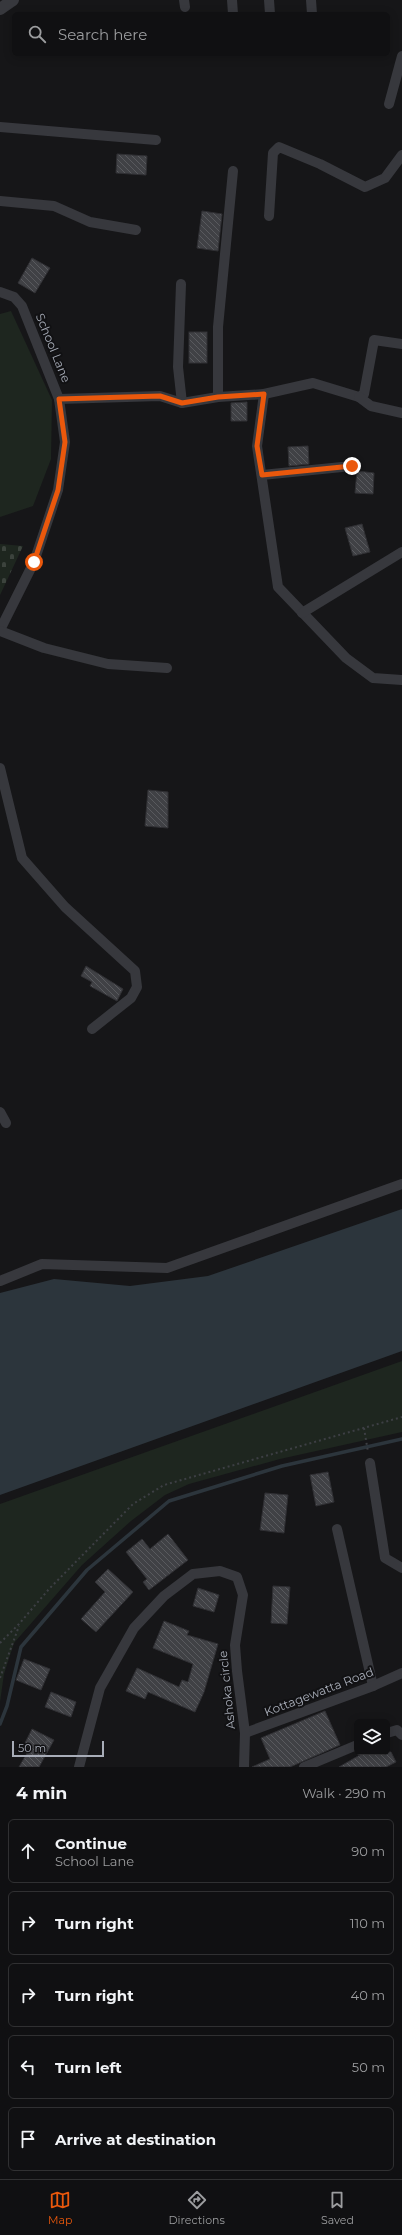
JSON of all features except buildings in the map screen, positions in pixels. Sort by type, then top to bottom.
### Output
[{"type":"street","points":[[0,9],[13,0]]},
{"type":"street","points":[[232,0],[233,12]]},
{"type":"street","points":[[269,0],[270,12]]},
{"type":"street","points":[[311,0],[312,12]]},
{"type":"street","points":[[389,104],[402,56]]},
{"type":"street","points":[[0,127],[156,140]]},
{"type":"street","points":[[269,216],[274,152],[279,147],[320,164],[365,188],[385,178],[402,155]]},
{"type":"street","points":[[218,397],[218,327],[233,170]]},
{"type":"street","points":[[0,201],[54,206],[90,222],[136,230]]},
{"type":"street","points":[[181,284],[178,367],[182,403]]},
{"type":"street","name":"School Lane","points":[[0,292],[14,297],[22,306],[59,399],[65,442],[58,490],[34,562],[0,631]]},
{"type":"street","points":[[359,397],[364,394],[374,340],[402,344]]},
{"type":"street","points":[[59,399],[160,396],[182,403],[218,397],[264,394],[313,383],[359,397],[371,406],[402,413]]},
{"type":"street","points":[[264,394],[257,446],[278,587],[302,614],[346,658],[373,678],[402,680]]},
{"type":"street","points":[[262,475],[352,466]]},
{"type":"street","points":[[302,614],[402,552]]},
{"type":"street","points":[[0,631],[44,648],[108,664],[167,668]]},
{"type":"street","points":[[0,768],[22,858],[66,907],[134,971],[137,987],[132,998],[92,1029]]},
{"type":"street","points":[[0,1112],[6,1123]]},
{"type":"street","points":[[0,1281],[42,1264],[167,1268],[402,1184]]},
{"type":"street","points":[[370,1463],[386,1558],[402,1568]]},
{"type":"street","points":[[337,1529],[373,1686]]},
{"type":"street","name":"Ashoka circle","points":[[79,1767],[100,1688],[134,1628],[164,1596],[193,1574],[220,1571],[237,1578],[243,1595],[235,1645],[236,1671],[245,1733],[244,1767]]},
{"type":"street","name":"Kottagewatta Road","points":[[245,1733],[402,1674]]},
{"type":"street","points":[[390,1732],[397,1730],[402,1735]]},
{"type":"street","points":[[304,1767],[354,1746]]},
{"type":"path","points":[[0,1643],[20,1624],[49,1589],[133,1504],[164,1485],[402,1417]]},
{"type":"path","points":[[364,1428],[368,1452]]},
{"type":"path","points":[[0,1678],[20,1624]]},
{"type":"green space","points":[[11,311],[52,400],[51,459],[33,506],[0,517],[0,314]]},
{"type":"green space","points":[[0,544],[23,546],[0,595]]},
{"type":"green space","points":[[402,1361],[402,1432],[280,1459],[189,1484],[165,1495],[131,1521],[82,1565],[14,1643],[4,1674],[0,1702],[0,1504]]},
{"type":"shaded area","points":[[402,1209],[402,1351],[0,1495],[0,1293],[54,1279],[130,1286],[208,1276]]},
{"type":"waterway","points":[[0,1724],[7,1706],[21,1647],[87,1570],[169,1501],[282,1466],[402,1439]]},
{"type":"route","points":[[34,562],[58,490],[65,442],[59,399],[160,396],[182,403],[218,397],[264,394],[257,446],[262,475],[352,466]]}]
